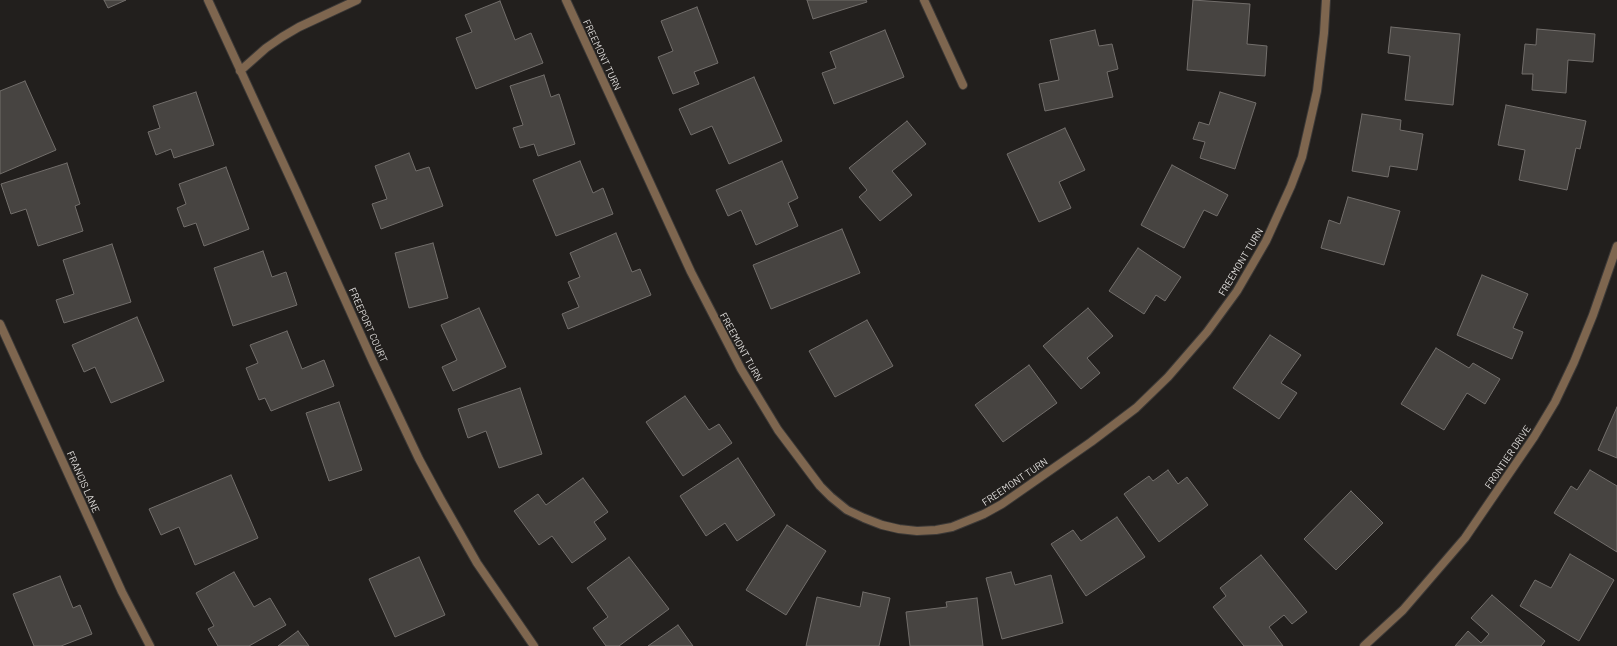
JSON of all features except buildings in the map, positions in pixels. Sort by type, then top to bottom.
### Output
[{"type":"street","name":"FREEPORT COURT","points":[[208,0],[419,459],[477,563],[534,646]]},
{"type":"street","points":[[240,71],[266,48],[282,37],[299,27],[356,0]]},
{"type":"street","name":"FREEMONT TURN","points":[[566,0],[694,279],[741,369],[778,430],[820,486],[847,510],[882,525],[917,531],[952,527],[984,514],[1002,504],[1091,442],[1136,408],[1168,377],[1207,332],[1237,291],[1266,241],[1291,186],[1302,157],[1317,91],[1324,33],[1326,0]]},
{"type":"street","points":[[924,0],[963,85]]},
{"type":"street","name":"FRONTIER DRIVE","points":[[1364,646],[1403,610],[1466,538],[1534,437],[1574,362],[1593,315],[1617,246]]},
{"type":"street","name":"FRANCIS LANE","points":[[0,324],[119,585],[150,646]]}]
